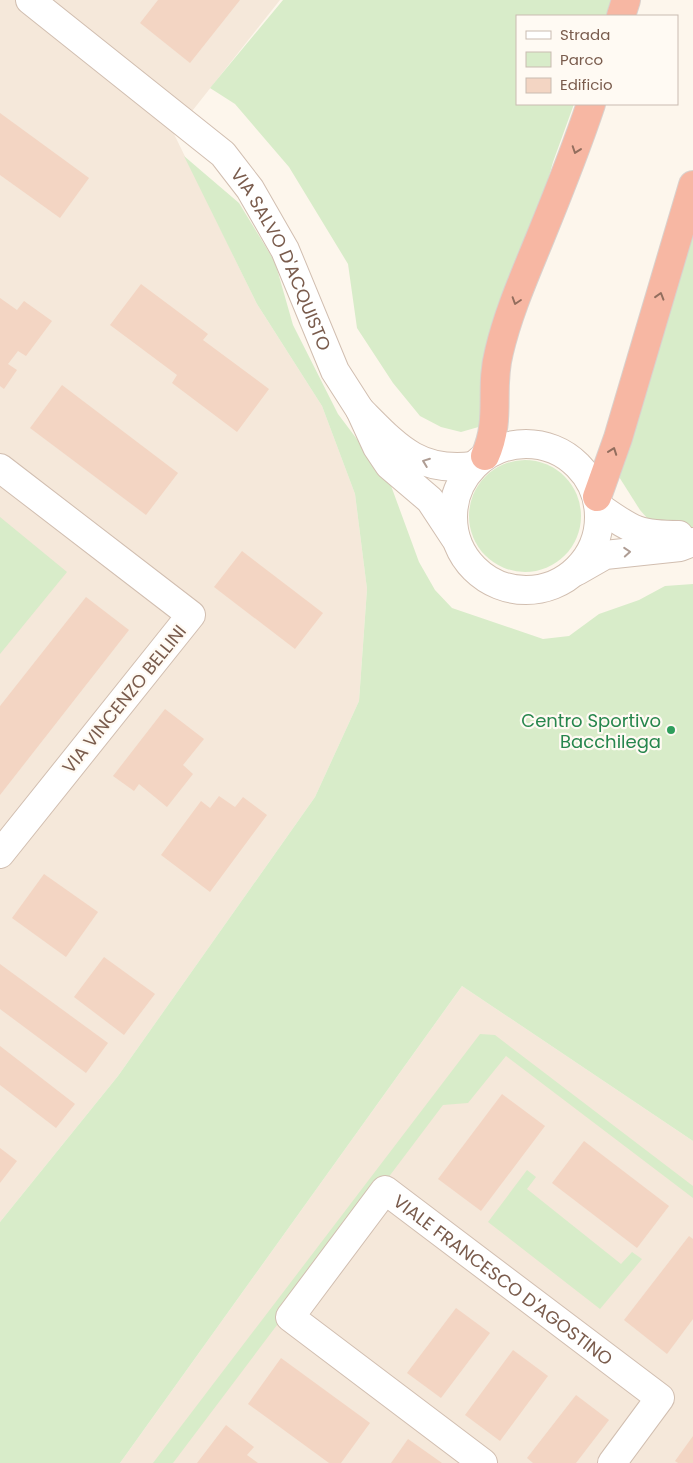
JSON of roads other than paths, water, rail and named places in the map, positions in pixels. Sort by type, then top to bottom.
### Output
[{"type":"highway","points":[[621,15],[626,0]]},
{"type":"highway","points":[[479,461],[494,431],[494,381],[498,353],[519,290],[574,156],[591,105]]},
{"type":"highway","points":[[598,502],[693,185]]},
{"type":"street","name":"VIA SALVO D'ACQUISTO","points":[[30,0],[223,154],[250,189],[285,250],[335,371],[360,410]]},
{"type":"street","points":[[360,410],[395,444],[428,464],[455,468],[479,461],[498,449],[518,444],[549,448],[577,464],[592,484],[598,502],[598,530],[591,550],[583,563],[567,577]]},
{"type":"street","points":[[360,410],[377,447],[389,465],[430,500],[473,567],[489,580],[503,586],[519,590],[535,589],[551,585],[605,555],[672,548],[693,542]]},
{"type":"street","points":[[457,541],[453,517],[455,497],[462,482],[479,461]]},
{"type":"street","name":"VIA VINCENZO BELLINI","points":[[0,468],[191,615],[0,854]]},
{"type":"street","points":[[598,502],[633,530],[652,535],[693,536]]},
{"type":"street","name":"VIALE FRANCESCO D'AGOSTINO","points":[[483,1463],[290,1316],[385,1190],[660,1398],[612,1463]]},
{"type":"place","name":"Centro Sportivo Bacchilega","points":[[671,730]]}]
